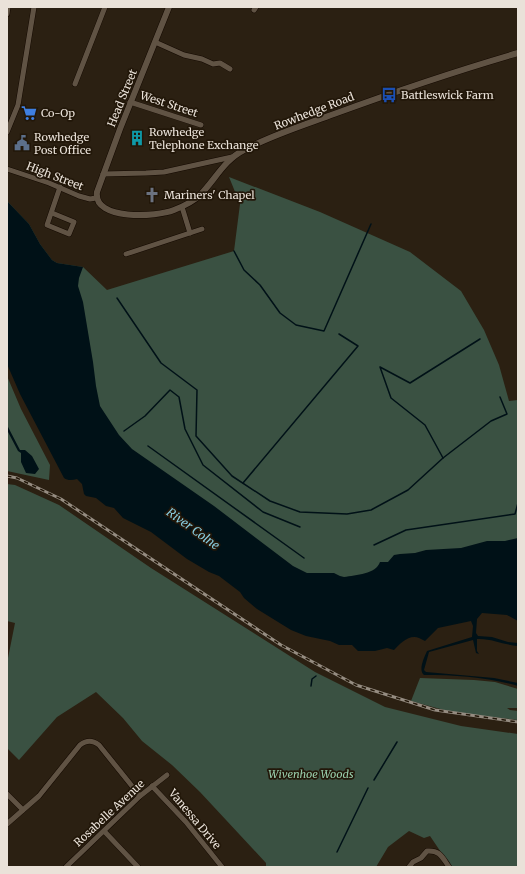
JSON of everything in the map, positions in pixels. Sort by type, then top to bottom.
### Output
[{"type":"street","points":[[7,14],[8,7]]},
{"type":"street","points":[[7,132],[18,104],[34,7]]},
{"type":"street","points":[[75,84],[105,7]]},
{"type":"street","name":"Head Street","points":[[96,198],[103,174],[130,102],[169,7]]},
{"type":"street","points":[[155,42],[184,55],[202,59],[213,64],[220,63],[230,69]]},
{"type":"street","name":"Rowhedge Road","points":[[96,198],[101,206],[128,215],[164,214],[182,207],[200,195],[232,157],[244,150],[291,130],[362,104],[518,53]]},
{"type":"street","name":"West Street","points":[[130,102],[201,125]]},
{"type":"street","points":[[103,174],[164,172],[232,157]]},
{"type":"street","name":"High Street","points":[[7,169],[87,198],[96,198]]},
{"type":"street","points":[[52,213],[74,222],[69,234],[47,225],[60,188]]},
{"type":"street","points":[[182,207],[190,233]]},
{"type":"street","points":[[126,254],[202,229]]},
{"type":"street","points":[[7,824],[39,796],[84,742],[94,742],[99,745],[140,796]]},
{"type":"street","name":"Rosabelle Avenue","points":[[66,867],[140,796],[167,775]]},
{"type":"street","name":"Vanessa Drive","points":[[152,786],[186,822],[222,867]]},
{"type":"street","points":[[7,794],[23,810]]},
{"type":"street","points":[[104,831],[138,867]]},
{"type":"street","points":[[409,867],[412,862],[421,858],[427,851],[433,850],[437,851],[449,867]]},
{"type":"green space","points":[[229,177],[320,212],[410,252],[461,291],[484,330],[499,365],[509,401],[518,400],[518,585],[345,602],[132,478],[7,201],[29,224],[40,244],[52,260],[57,263],[83,267],[107,290],[234,251],[240,204]]},
{"type":"green space","points":[[7,376],[21,409],[50,465],[49,480],[7,471]]},
{"type":"green space","name":"Wivenhoe Woods","points":[[7,484],[15,485],[59,505],[151,568],[315,672],[385,707],[461,726],[518,734],[518,867],[451,867],[430,836],[424,838],[409,831],[388,847],[376,867],[266,867],[266,863],[200,792],[172,765],[142,741],[123,718],[96,692],[57,717],[19,760],[7,748],[7,663],[15,623],[7,621]]},
{"type":"green space","points":[[420,678],[495,682],[518,689],[518,708],[507,708],[518,711],[518,720],[455,713],[411,701]]},
{"type":"water","name":"River Colne","points":[[7,201],[29,224],[40,244],[52,260],[57,263],[83,267],[78,286],[83,302],[100,406],[119,435],[132,449],[214,506],[293,566],[307,573],[334,573],[344,577],[360,575],[370,571],[378,566],[380,562],[388,562],[394,555],[415,553],[426,550],[461,548],[487,541],[505,541],[518,538],[518,621],[507,615],[482,613],[477,619],[476,633],[478,636],[492,637],[508,642],[518,643],[518,646],[477,639],[477,651],[479,654],[476,653],[473,640],[429,652],[424,670],[426,672],[494,678],[518,683],[518,686],[483,679],[460,676],[424,675],[422,673],[422,664],[427,651],[472,637],[473,626],[471,621],[438,628],[425,641],[412,637],[405,640],[394,650],[387,648],[375,651],[358,651],[352,645],[339,645],[330,641],[306,636],[291,630],[257,609],[244,598],[240,592],[219,576],[187,559],[151,532],[123,518],[114,508],[106,506],[96,498],[86,496],[84,494],[82,484],[77,479],[69,480],[64,478],[20,394],[7,364]]},
{"type":"water","points":[[7,425],[20,450],[25,450],[32,456],[39,469],[35,474],[26,473],[21,462],[21,453],[18,451],[7,430]]},
{"type":"waterway","points":[[234,251],[244,270],[260,285],[280,313],[296,325],[324,331],[371,224]]},
{"type":"waterway","points":[[117,298],[161,363],[197,390],[196,436],[232,476],[270,501],[300,512],[347,514],[371,510],[408,490],[443,458],[491,421],[507,414],[500,397]]},
{"type":"waterway","points":[[243,483],[358,346],[339,334]]},
{"type":"waterway","points":[[443,458],[425,425],[391,398],[380,367],[410,383],[480,339]]},
{"type":"waterway","points":[[124,431],[145,416],[170,390],[179,397],[185,429],[203,465],[263,512],[300,527]]},
{"type":"waterway","points":[[148,446],[304,558]]},
{"type":"waterway","points":[[374,545],[406,530],[515,514],[518,503]]},
{"type":"waterway","points":[[311,686],[312,679],[316,676]]},
{"type":"waterway","points":[[374,780],[397,742]]},
{"type":"waterway","points":[[337,852],[368,788]]},
{"type":"railway","points":[[7,476],[17,478],[61,499],[281,645],[356,685],[435,710],[518,722]]},
{"type":"place","name":"Battleswick Farm","points":[[389,95]]},
{"type":"place","name":"Co-Op","points":[[29,113]]},
{"type":"place","name":"Rowhedge Telephone Exchange","points":[[137,138]]},
{"type":"place","name":"Rowhedge Post Office","points":[[22,143]]},
{"type":"place","name":"Mariners' Chapel","points":[[152,195]]}]
